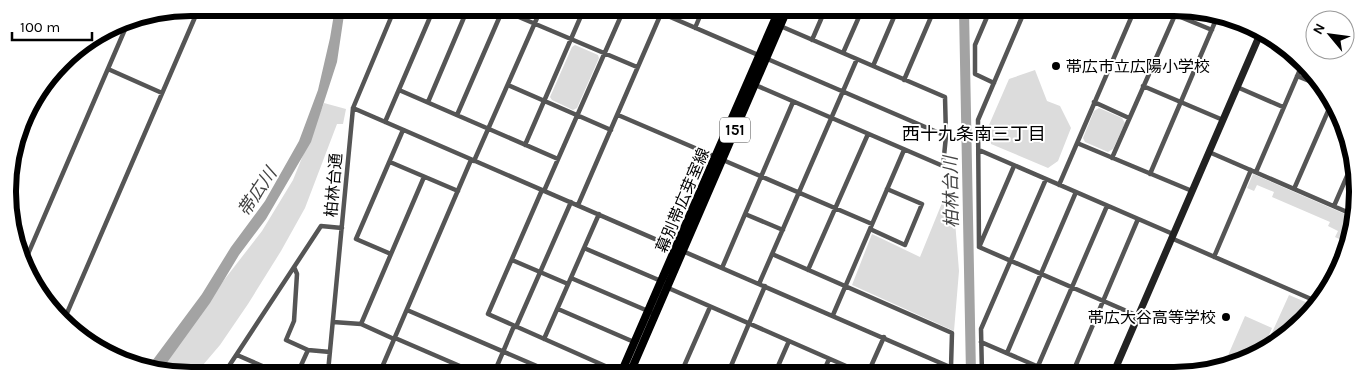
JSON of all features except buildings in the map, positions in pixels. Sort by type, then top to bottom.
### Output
[{"type":"main road","name":"幕別帯広芽室線","points":[[777,24],[778,16]]},
{"type":"main road","name":"幕別帯広芽室線","points":[[624,367],[635,342],[667,288],[680,249],[718,159],[762,57],[782,16]]},
{"type":"main road","name":"幕別帯広芽室線","points":[[632,367],[661,281],[680,249]]},
{"type":"street","points":[[695,28],[700,16]]},
{"type":"street","points":[[812,40],[822,16]]},
{"type":"street","points":[[843,53],[859,16]]},
{"type":"street","points":[[873,66],[894,16]]},
{"type":"street","points":[[904,80],[931,16]]},
{"type":"street","points":[[987,16],[974,45],[975,74],[994,83]]},
{"type":"street","points":[[979,247],[978,120],[1023,16]]},
{"type":"street","points":[[1059,185],[1132,16]]},
{"type":"street","points":[[1112,158],[1174,16]]},
{"type":"street","points":[[67,314],[195,17]]},
{"type":"street","name":"柏林台通","points":[[328,367],[353,108],[391,17]]},
{"type":"street","points":[[385,122],[430,17]]},
{"type":"street","points":[[428,102],[464,17]]},
{"type":"street","points":[[457,115],[499,17]]},
{"type":"street","points":[[520,17],[637,67]]},
{"type":"street","points":[[388,367],[383,365],[394,338],[537,17]]},
{"type":"street","points":[[525,145],[581,17]]},
{"type":"street","points":[[607,367],[488,314],[621,17]]},
{"type":"street","points":[[578,206],[660,17]]},
{"type":"street","points":[[673,17],[695,28],[953,139]]},
{"type":"street","points":[[1181,17],[1212,30]]},
{"type":"street","points":[[1150,174],[1215,21]]},
{"type":"street","points":[[751,83],[943,166],[946,136],[945,97],[777,24]]},
{"type":"street","points":[[28,254],[125,30]]},
{"type":"street","points":[[1116,367],[1258,38]]},
{"type":"street","points":[[759,284],[857,59]]},
{"type":"street","points":[[108,69],[162,93]]},
{"type":"street","points":[[1256,172],[1300,70]]},
{"type":"street","points":[[1297,76],[1310,81]]},
{"type":"street","points":[[508,85],[611,130]]},
{"type":"street","points":[[1143,86],[1223,120]]},
{"type":"street","points":[[1237,87],[1283,107]]},
{"type":"street","points":[[399,90],[558,159]]},
{"type":"street","points":[[722,268],[793,102]]},
{"type":"street","points":[[1094,102],[1129,118]]},
{"type":"street","points":[[353,108],[884,337],[947,367]]},
{"type":"street","points":[[1294,189],[1329,110]]},
{"type":"street","points":[[618,115],[835,209],[905,245],[922,204],[887,189]]},
{"type":"street","points":[[391,254],[356,239],[404,130]]},
{"type":"street","points":[[808,270],[868,134]]},
{"type":"street","points":[[1077,143],[1192,191]]},
{"type":"street","points":[[833,315],[904,150]]},
{"type":"street","points":[[979,150],[1138,219],[1214,257],[1312,299]]},
{"type":"street","points":[[1209,152],[1347,211]]},
{"type":"street","points":[[390,162],[458,191]]},
{"type":"street","points":[[979,247],[1014,166]]},
{"type":"street","points":[[1214,257],[1251,170]]},
{"type":"street","points":[[1334,206],[1348,175]]},
{"type":"street","points":[[361,324],[424,177]]},
{"type":"street","points":[[982,367],[981,329],[1046,179]]},
{"type":"street","points":[[1007,353],[1076,192]]},
{"type":"street","points":[[496,367],[571,202]]},
{"type":"street","points":[[981,342],[1038,366],[1107,206]]},
{"type":"street","points":[[544,339],[599,214]]},
{"type":"street","points":[[746,214],[783,230]]},
{"type":"street","points":[[1075,367],[1138,219]]},
{"type":"street","points":[[228,367],[321,226],[342,228]]},
{"type":"street","points":[[979,247],[1138,316]]},
{"type":"street","points":[[584,248],[661,281],[667,288],[848,367]]},
{"type":"street","points":[[772,254],[952,333],[953,367]]},
{"type":"street","points":[[512,260],[568,284]]},
{"type":"street","points":[[294,267],[297,274],[294,321],[286,340],[308,350],[330,352]]},
{"type":"street","points":[[571,278],[652,312]]},
{"type":"street","points":[[731,367],[765,286]]},
{"type":"street","points":[[684,367],[710,307]]},
{"type":"street","points":[[558,309],[635,342]]},
{"type":"street","points":[[407,310],[539,367]]},
{"type":"street","points":[[333,322],[361,324],[462,367]]},
{"type":"street","points":[[871,367],[884,337]]},
{"type":"street","points":[[778,367],[789,341]]},
{"type":"street","points":[[300,367],[308,350]]},
{"type":"street","points":[[237,355],[264,367]]},
{"type":"street","points":[[826,367],[829,359]]},
{"type":"street","points":[[253,367],[255,363]]},
{"type":"shaded area","points":[[334,17],[344,17],[337,62],[311,142],[266,219],[239,255],[210,303],[166,364],[151,362],[202,294],[231,247],[265,201],[299,141],[318,90]]},
{"type":"shaded area","points":[[575,45],[598,55],[599,58],[577,108],[573,110],[552,100],[550,97],[572,47]]},
{"type":"shaded area","points":[[1035,70],[1047,101],[1060,106],[1071,128],[1058,161],[1048,168],[991,144],[989,125],[1009,79]]},
{"type":"shaded area","points":[[324,103],[346,109],[343,124],[337,124],[305,208],[281,251],[220,345],[201,367],[163,364],[200,311],[262,231],[293,180]]},
{"type":"shaded area","points":[[1099,108],[1122,118],[1125,123],[1113,149],[1108,152],[1085,142],[1083,138],[1094,111]]},
{"type":"shaded area","points":[[1253,174],[1347,215],[1342,240],[1335,237],[1338,231],[1328,226],[1330,222],[1272,197],[1274,192],[1257,185],[1254,191],[1247,188]]},
{"type":"shaded area","points":[[953,196],[959,271],[954,331],[852,285],[872,234],[920,257],[944,198]]},
{"type":"shaded area","points":[[1289,295],[1308,303],[1289,323],[1270,338]]},
{"type":"shaded area","points":[[1245,316],[1272,328],[1267,339],[1251,349],[1227,358]]},
{"type":"waterway","name":"柏林台川","points":[[964,16],[971,367]]},
{"type":"place","name":"帯広市立広陽小学校","points":[[1056,66]]},
{"type":"place","name":"帯広大谷高等学校","points":[[1226,317]]},
{"type":"district","name":"西十九条南三丁目","points":[[974,134]]},
{"type":"water label","name":"帯広川","points":[[257,192]]}]
